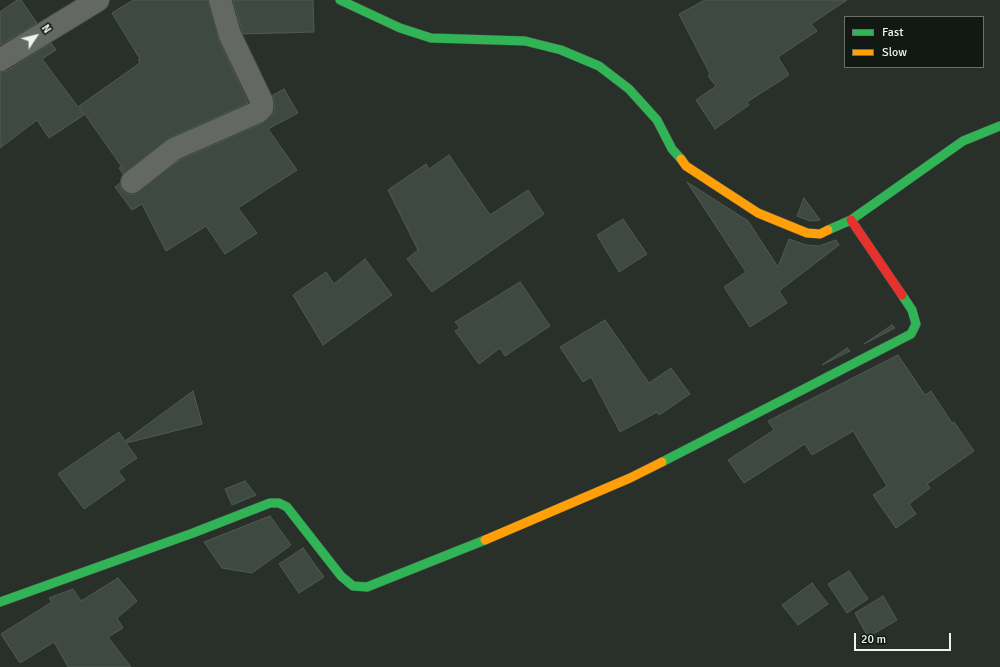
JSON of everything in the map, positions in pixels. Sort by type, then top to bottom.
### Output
[{"type":"street","points":[[0,60],[98,0]]},
{"type":"street","points":[[132,182],[174,150],[258,112],[262,108],[262,102],[230,35],[220,0]]},
{"type":"street","points":[[340,0],[400,28],[431,38],[525,41],[561,50],[599,66],[629,89],[657,120],[672,149],[686,166],[758,213],[807,233],[814,234],[825,232],[851,220],[963,141],[1000,126]]},
{"type":"street","points":[[0,602],[193,533],[270,503],[279,503],[287,507],[341,576],[353,586],[367,587],[461,551],[623,482],[911,334],[916,324],[912,310],[851,220]]},
{"type":"building","points":[[17,0],[21,0],[37,23],[0,45],[0,12]]},
{"type":"building","points":[[133,0],[208,0],[219,40],[248,103],[169,138],[123,174],[119,168],[122,167],[79,106],[140,63],[138,60],[140,59],[112,13]]},
{"type":"building","points":[[233,0],[313,0],[314,32],[243,34]]},
{"type":"building","points":[[705,0],[847,0],[811,24],[817,31],[778,57],[789,75],[747,102],[749,105],[715,129],[696,100],[716,86],[708,76],[710,74],[679,14]]},
{"type":"building","points":[[51,43],[56,50],[42,59],[84,115],[49,138],[37,120],[0,148],[0,72],[7,71]]},
{"type":"building","points":[[284,89],[298,113],[268,129],[297,170],[238,208],[257,233],[225,254],[206,226],[166,251],[142,204],[132,210],[115,187],[120,183],[122,190],[128,194],[134,194],[180,160],[263,123],[274,112],[273,95]]},
{"type":"building","points":[[449,155],[490,215],[528,190],[544,214],[432,292],[407,259],[418,250],[388,190],[426,164],[429,169]]},
{"type":"building","points":[[687,182],[748,221],[778,267],[789,239],[806,245],[819,246],[836,240],[839,245],[779,291],[787,303],[750,327],[724,287],[746,272]]},
{"type":"building","points":[[804,198],[820,220],[810,221],[797,216]]},
{"type":"building","points":[[623,219],[647,254],[619,272],[597,235]]},
{"type":"building","points":[[365,259],[392,295],[323,345],[293,295],[326,272],[334,284]]},
{"type":"building","points":[[520,282],[550,326],[505,356],[500,348],[479,364],[455,331],[460,328],[455,322]]},
{"type":"building","points":[[605,320],[649,383],[671,368],[690,394],[659,415],[657,412],[620,432],[591,377],[583,382],[560,347]]},
{"type":"building","points":[[892,325],[895,328],[864,344]]},
{"type":"building","points":[[847,348],[850,351],[822,365]]},
{"type":"building","points":[[898,355],[925,395],[931,391],[952,423],[954,422],[974,451],[927,484],[930,488],[909,504],[916,514],[896,528],[873,495],[887,486],[853,431],[812,455],[805,444],[744,483],[728,460],[774,430],[768,421]]},
{"type":"building","points":[[193,391],[202,424],[126,443],[137,458],[118,471],[125,480],[84,509],[58,474],[119,432],[125,441]]},
{"type":"building","points":[[245,481],[256,495],[232,505],[225,489]]},
{"type":"building","points":[[270,516],[291,545],[252,573],[222,568],[204,542]]},
{"type":"building","points":[[303,548],[324,577],[299,593],[279,564]]},
{"type":"building","points":[[849,571],[868,599],[847,613],[828,584]]},
{"type":"building","points":[[118,578],[137,601],[117,618],[123,628],[108,637],[131,667],[68,667],[54,642],[20,663],[1,634],[52,602],[49,598],[73,589],[81,601]]},
{"type":"building","points":[[812,583],[828,604],[798,625],[782,605]]},
{"type":"building","points":[[883,596],[897,620],[868,637],[855,613]]},
{"type":"traffic: fast","points":[[340,0],[400,28],[431,38],[525,41],[561,50],[599,66],[629,89],[657,120],[672,149],[681,159]]},
{"type":"traffic: fast","points":[[828,230],[851,220],[963,141],[1000,126]]},
{"type":"traffic: fast","points":[[662,462],[911,334],[916,324],[912,310],[902,295]]},
{"type":"traffic: fast","points":[[0,602],[193,533],[270,503],[279,503],[287,507],[341,576],[353,586],[367,587],[485,540]]},
{"type":"traffic: slow","points":[[681,159],[686,166],[758,213],[807,233],[820,234],[828,230]]},
{"type":"traffic: slow","points":[[485,540],[630,478],[662,462]]},
{"type":"traffic: jam","points":[[851,220],[902,295]]}]
